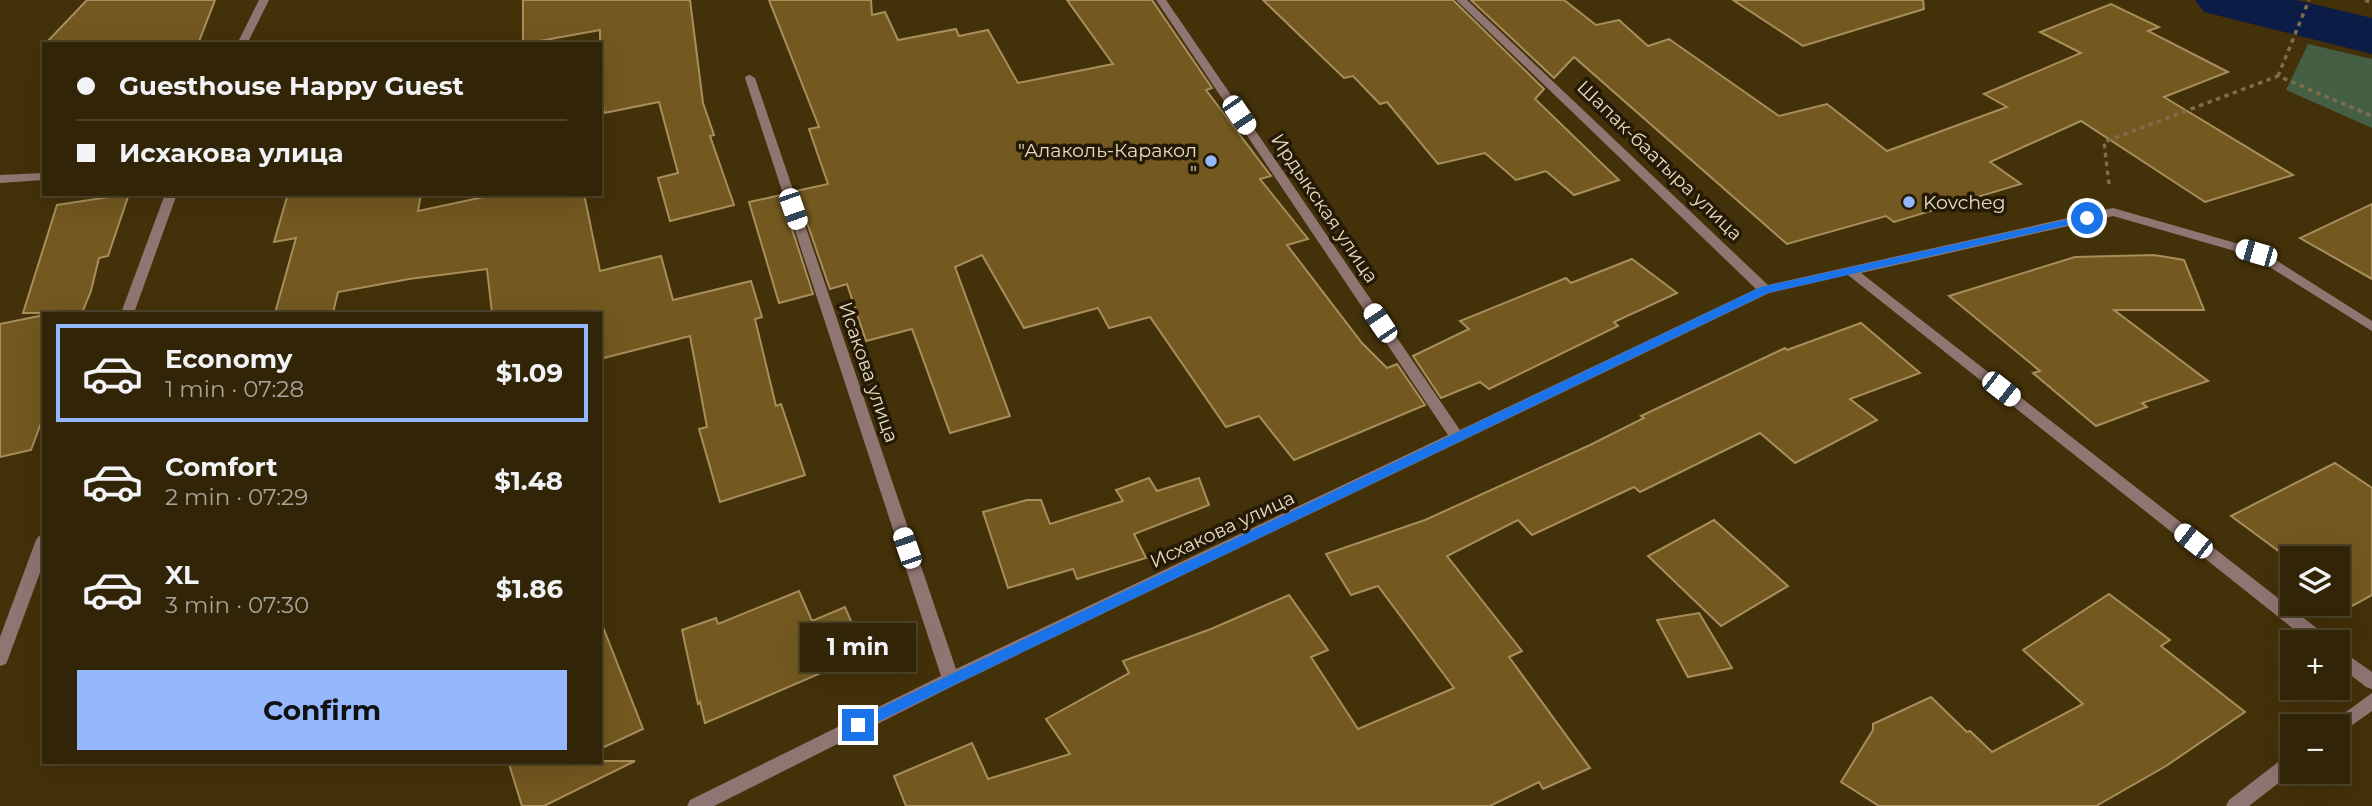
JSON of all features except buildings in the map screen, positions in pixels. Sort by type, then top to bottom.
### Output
[{"type":"street","points":[[243,42],[264,0]]},
{"type":"street","name":"Ирдыкская улица","points":[[1161,0],[1458,438]]},
{"type":"street","name":"Шапак-баатыра улица","points":[[1461,0],[1765,290]]},
{"type":"street","name":"Исакова улица","points":[[750,78],[951,679]]},
{"type":"street","points":[[0,179],[42,176]]},
{"type":"street","points":[[127,312],[170,196]]},
{"type":"street","points":[[1765,290],[2113,212],[2256,253],[2372,327]]},
{"type":"street","points":[[1851,271],[2307,630]]},
{"type":"street","name":"Исхакова улица","points":[[696,806],[951,679],[1765,290]]},
{"type":"street","points":[[0,659],[42,545]]},
{"type":"street","points":[[2350,665],[2372,682]]},
{"type":"street","points":[[2350,718],[2372,701]]},
{"type":"street","points":[[2235,806],[2280,771]]},
{"type":"path","points":[[2278,76],[2309,0]]},
{"type":"path","points":[[2365,0],[2372,3]]},
{"type":"path","points":[[2113,212],[2104,142],[2278,76],[2372,116]]},
{"type":"green space","points":[[2308,44],[2372,59],[2372,128],[2286,90]]},
{"type":"waterway","points":[[2224,0],[2372,36]]},
{"type":"place","name":"\"Алаколь-Каракол \"","points":[[1211,161]]},
{"type":"place","name":"Kovcheg","points":[[1909,202]]},
{"type":"route","points":[[858,725],[1765,290],[2087,218]]}]
